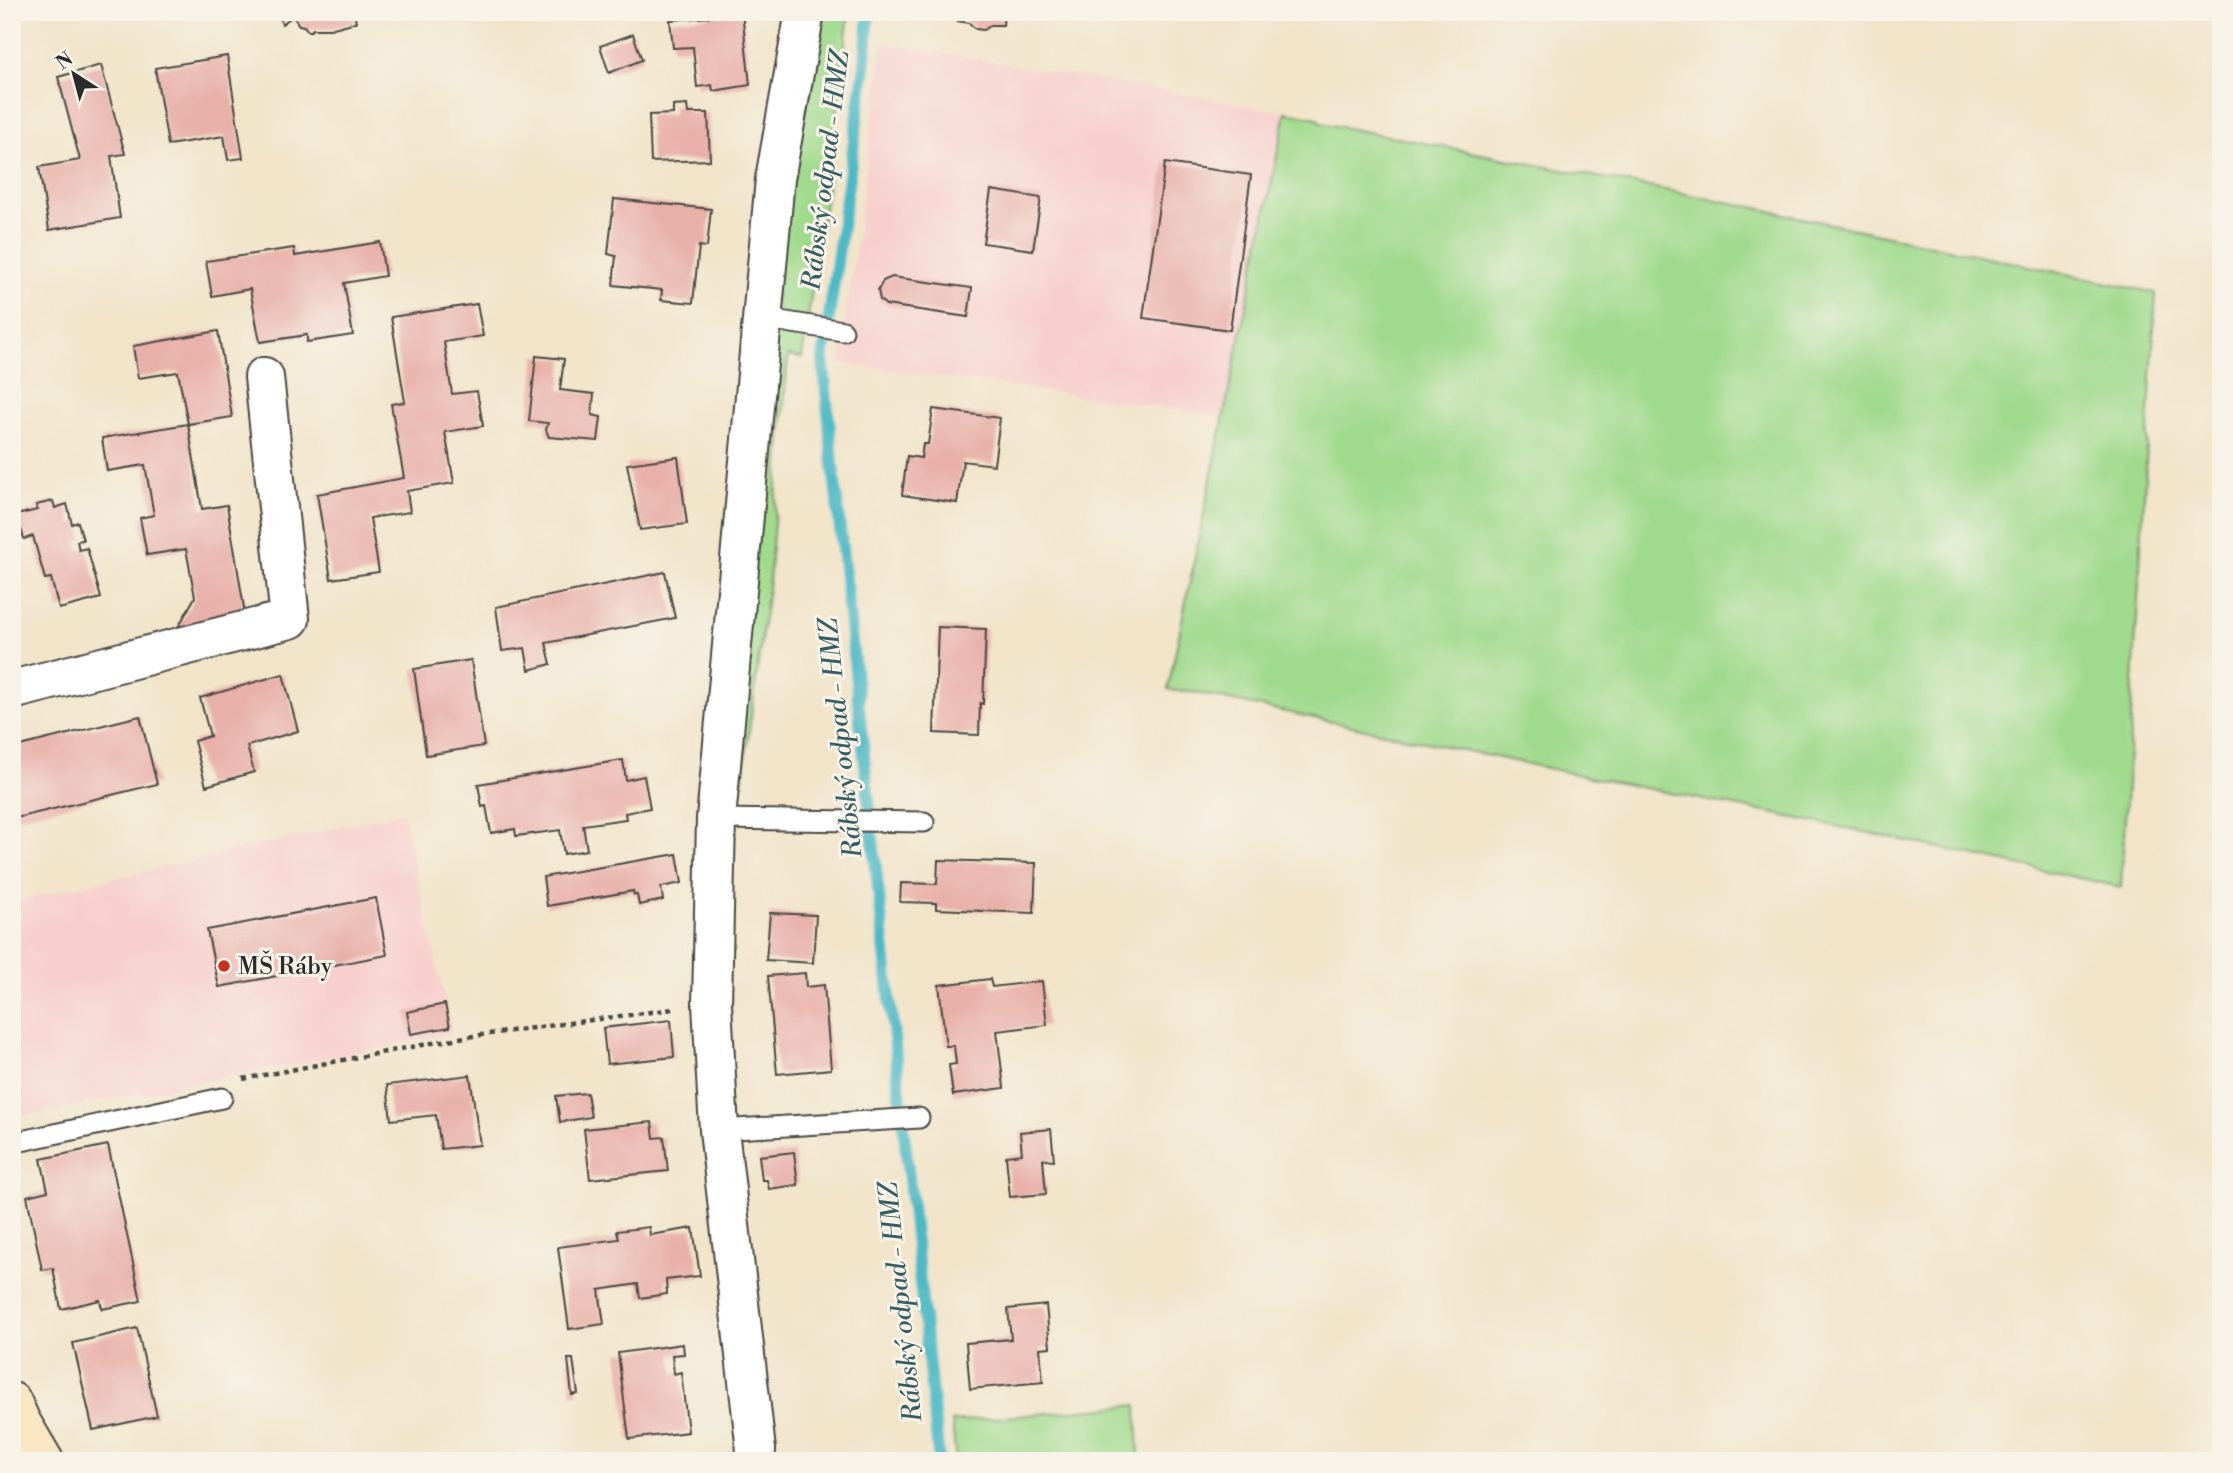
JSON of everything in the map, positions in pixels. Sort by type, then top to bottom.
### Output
[{"type":"street","points":[[754,1461],[756,1450],[719,1130],[712,1004],[716,819],[775,179],[805,12]]},
{"type":"street","points":[[12,690],[290,619],[264,377]]},
{"type":"street","points":[[12,1402],[20,1422],[44,1461]]},
{"type":"lane","points":[[761,318],[843,331]]},
{"type":"lane","points":[[716,819],[924,822]]},
{"type":"lane","points":[[12,1143],[222,1098]]},
{"type":"lane","points":[[719,1130],[919,1118]]},
{"type":"path","points":[[196,1102],[218,1083],[459,1038],[712,1004]]},
{"type":"shaded area","points":[[883,43],[1286,112],[1224,416],[841,363],[843,331]]},
{"type":"shaded area","name":"MŠ Ráby","points":[[403,812],[452,1034],[12,1118],[12,902]]},
{"type":"green space","points":[[822,12],[849,12],[833,149],[802,358],[788,356],[769,581],[742,784],[734,776],[782,220]]},
{"type":"green space","points":[[1286,112],[1317,118],[1321,123],[1742,205],[2156,293],[2121,887],[1168,689]]},
{"type":"green space","points":[[1137,1405],[1139,1461],[956,1461],[952,1422]]},
{"type":"building","points":[[277,12],[354,12],[356,22],[308,31],[299,25],[293,16],[282,24]]},
{"type":"building","points":[[707,12],[742,12],[750,85],[713,91],[712,85],[697,87],[693,47],[673,48],[670,20],[708,17]]},
{"type":"building","points":[[958,12],[1004,12],[1003,25],[991,25],[984,30],[976,29],[969,23],[957,21]]},
{"type":"building","points":[[633,34],[642,60],[609,73],[600,46]]},
{"type":"building","points":[[227,56],[243,158],[228,160],[224,136],[168,145],[155,68]]},
{"type":"building","points":[[101,65],[125,154],[111,156],[120,218],[49,230],[39,167],[80,160],[58,77]]},
{"type":"building","points":[[687,105],[688,113],[708,113],[710,160],[651,162],[649,115],[673,114],[673,106]]},
{"type":"building","points":[[1165,163],[1251,175],[1230,330],[1143,318]]},
{"type":"building","points":[[991,190],[1041,198],[1033,250],[983,243]]},
{"type":"building","points":[[614,199],[711,209],[707,247],[699,246],[693,303],[661,300],[662,290],[613,285],[616,256],[608,254]]},
{"type":"building","points":[[380,242],[385,276],[344,283],[353,335],[307,342],[307,335],[260,342],[250,289],[212,296],[206,261],[294,248],[295,256]]},
{"type":"building","points":[[892,277],[972,288],[968,317],[886,305],[880,300],[878,290],[883,281]]},
{"type":"building","points":[[477,304],[483,336],[444,342],[452,394],[477,391],[483,426],[445,432],[454,483],[407,491],[410,512],[370,518],[379,572],[331,579],[317,494],[404,478],[391,404],[405,402],[391,317]]},
{"type":"building","points":[[218,331],[232,417],[188,424],[178,372],[138,378],[133,346]]},
{"type":"building","points":[[536,356],[564,359],[560,390],[594,394],[592,415],[601,417],[598,441],[549,437],[546,430],[548,423],[529,421]]},
{"type":"building","points":[[933,409],[1000,418],[994,465],[963,461],[957,503],[902,495],[907,456],[921,458],[923,444],[928,444]]},
{"type":"building","points":[[188,424],[202,509],[227,505],[245,614],[176,631],[195,597],[186,549],[147,555],[140,518],[154,515],[145,465],[107,471],[102,438]]},
{"type":"building","points":[[678,457],[687,524],[640,530],[627,464]]},
{"type":"building","points":[[53,501],[55,508],[67,504],[72,524],[78,522],[83,540],[77,541],[79,550],[87,548],[101,598],[59,609],[51,578],[45,579],[33,536],[24,539],[17,515],[37,510],[36,505]]},
{"type":"building","points":[[665,572],[675,618],[546,643],[551,664],[529,670],[525,648],[502,651],[496,607]]},
{"type":"building","points":[[938,627],[986,629],[979,735],[934,733]]},
{"type":"building","points":[[471,660],[484,746],[426,755],[414,669]]},
{"type":"building","points":[[283,674],[298,731],[247,746],[254,772],[206,786],[194,741],[210,736],[200,698]]},
{"type":"building","points":[[140,716],[157,784],[12,819],[12,748]]},
{"type":"building","points":[[623,760],[626,780],[644,776],[650,808],[625,813],[626,819],[583,825],[587,850],[564,854],[560,830],[516,836],[515,829],[491,833],[478,784]]},
{"type":"building","points":[[677,854],[682,883],[661,887],[663,900],[639,905],[637,895],[634,895],[633,891],[547,906],[543,877]]},
{"type":"building","points":[[938,860],[1036,863],[1034,913],[936,909],[936,903],[900,902],[901,883],[937,884]]},
{"type":"building","points":[[376,898],[387,955],[219,987],[207,930]]},
{"type":"building","points":[[770,913],[816,915],[813,963],[766,960]]},
{"type":"building","points":[[805,973],[806,987],[824,985],[831,1069],[777,1074],[768,976]]},
{"type":"building","points":[[990,979],[992,987],[1042,981],[1047,1025],[997,1031],[1004,1088],[953,1095],[949,1065],[956,1064],[954,1046],[946,1046],[939,985]]},
{"type":"building","points":[[445,1004],[450,1027],[411,1034],[407,1012]]},
{"type":"building","points":[[671,1020],[674,1057],[607,1064],[603,1028]]},
{"type":"building","points":[[470,1075],[480,1145],[441,1149],[436,1115],[391,1120],[387,1085]]},
{"type":"building","points":[[587,1093],[591,1117],[560,1122],[556,1096]]},
{"type":"building","points":[[652,1122],[654,1138],[664,1137],[668,1171],[590,1179],[584,1129]]},
{"type":"building","points":[[1051,1129],[1054,1160],[1043,1159],[1046,1194],[1010,1197],[1006,1156],[1022,1154],[1020,1132]]},
{"type":"building","points":[[108,1145],[141,1301],[102,1309],[100,1300],[61,1309],[53,1268],[42,1270],[27,1196],[48,1191],[41,1159]]},
{"type":"building","points":[[794,1152],[798,1185],[769,1189],[767,1180],[762,1180],[759,1156]]},
{"type":"building","points":[[649,1227],[650,1235],[693,1228],[700,1276],[666,1280],[667,1294],[640,1298],[638,1284],[599,1290],[604,1324],[569,1329],[558,1247],[619,1239],[617,1231]]},
{"type":"building","points":[[1046,1305],[1050,1347],[1040,1348],[1043,1382],[970,1389],[966,1343],[1011,1339],[1008,1309]]},
{"type":"building","points":[[137,1328],[157,1416],[93,1430],[73,1343]]},
{"type":"building","points":[[683,1344],[684,1354],[672,1355],[674,1374],[681,1372],[688,1432],[629,1439],[618,1353]]},
{"type":"building","points":[[568,1359],[573,1359],[578,1394],[572,1395]]},
{"type":"waterway","name":"Rábský odpad - HMZ","points":[[869,12],[865,65],[823,359],[939,1461]]},
{"type":"place","name":"MŠ Ráby","points":[[224,966]]}]
